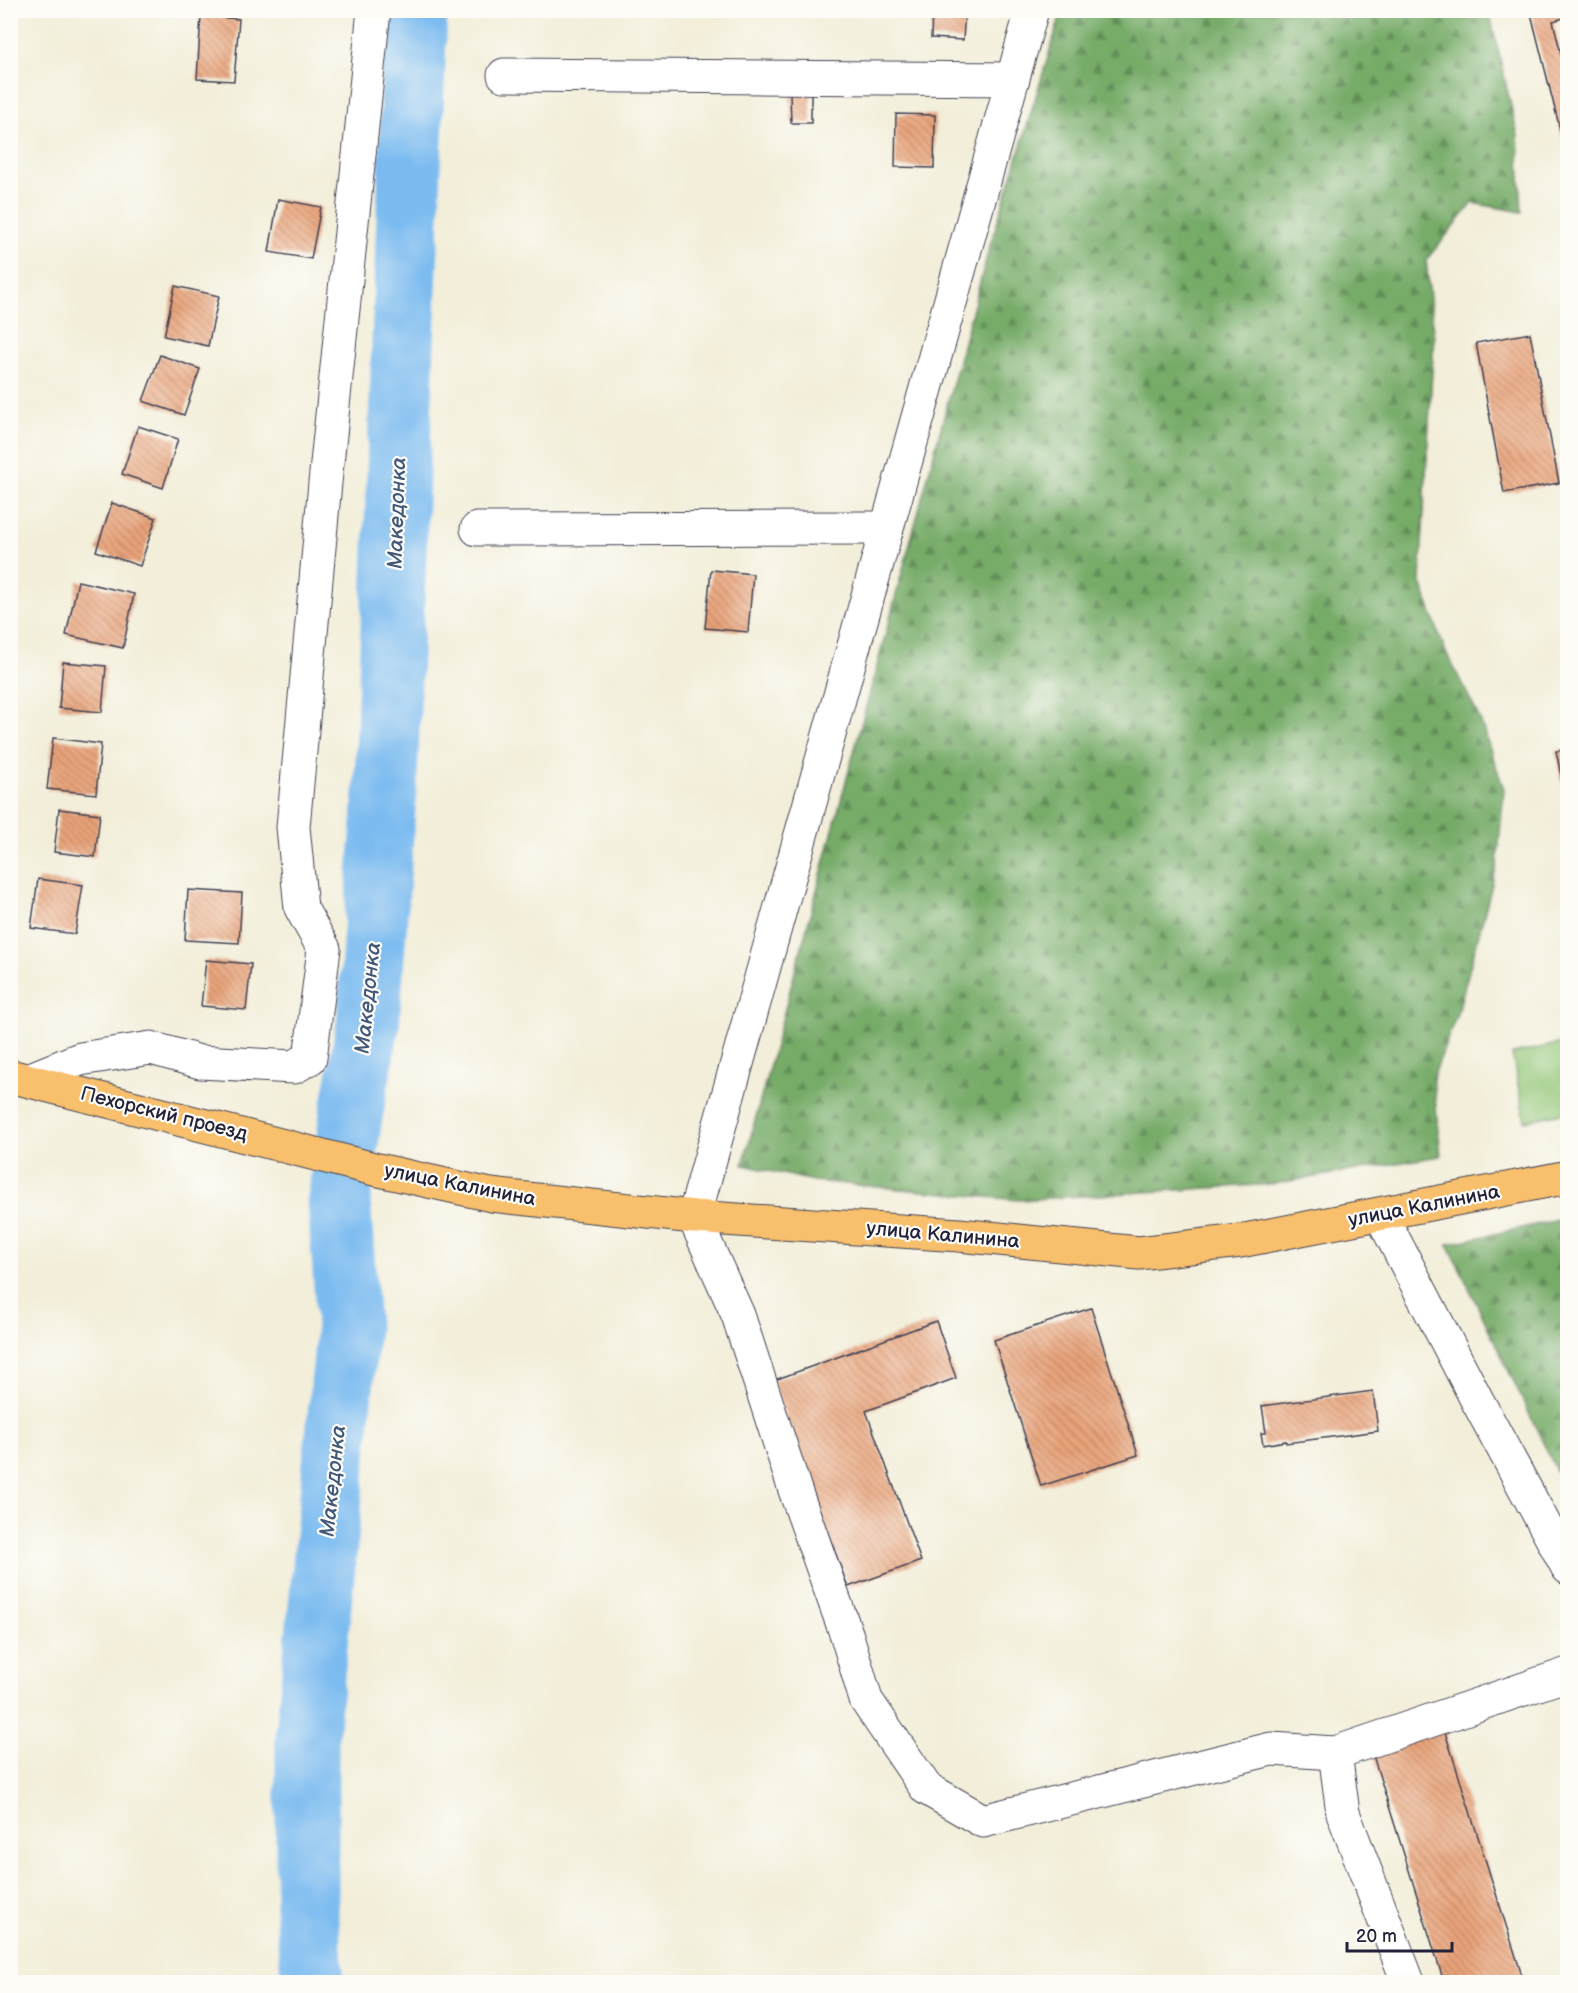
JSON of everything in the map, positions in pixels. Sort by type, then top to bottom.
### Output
[{"type":"main road","name":"Пехорский проезд","points":[[19,1078],[317,1154]]},
{"type":"main road","name":"улица Калинина","points":[[317,1154],[491,1195],[694,1217],[959,1235],[1139,1253],[1240,1241],[1568,1177]]},
{"type":"street","points":[[19,1078],[80,1059],[152,1048],[200,1062],[294,1067],[310,1058],[324,949],[301,908],[293,827],[325,483],[374,10]]},
{"type":"street","points":[[1032,10],[694,1217],[738,1315],[867,1700],[926,1788],[983,1821],[1271,1749],[1335,1754],[1568,1674]]},
{"type":"street","points":[[504,75],[1013,79]]},
{"type":"street","points":[[477,529],[887,528]]},
{"type":"street","points":[[1381,1215],[1568,1568]]},
{"type":"street","points":[[1335,1754],[1343,1813],[1408,1983]]},
{"type":"green space","points":[[1062,11],[1489,11],[1518,136],[1522,212],[1473,203],[1426,260],[1434,338],[1420,580],[1444,648],[1479,717],[1504,789],[1497,866],[1459,1008],[1433,1078],[1441,1156],[1273,1184],[1019,1200],[813,1181],[743,1165],[987,256]]},
{"type":"green space","points":[[1567,1042],[1567,1112],[1525,1121],[1512,1054]]},
{"type":"green space","points":[[1568,1218],[1567,1493],[1448,1244]]},
{"type":"building","points":[[932,10],[965,10],[963,40],[931,38]]},
{"type":"building","points":[[1530,10],[1568,10],[1568,17],[1553,21],[1568,83],[1568,161]]},
{"type":"building","points":[[201,16],[239,19],[234,81],[197,79]]},
{"type":"building","points":[[790,93],[811,93],[811,123],[791,123]]},
{"type":"building","points":[[896,114],[935,115],[934,168],[895,167]]},
{"type":"building","points":[[278,199],[321,207],[311,259],[269,252]]},
{"type":"building","points":[[175,286],[219,296],[208,346],[164,336]]},
{"type":"building","points":[[1530,333],[1559,483],[1504,493],[1476,343]]},
{"type":"building","points":[[160,355],[200,369],[184,415],[143,401]]},
{"type":"building","points":[[138,426],[178,439],[163,488],[122,474]]},
{"type":"building","points":[[112,503],[156,518],[140,566],[96,551]]},
{"type":"building","points":[[711,570],[753,574],[748,632],[705,628]]},
{"type":"building","points":[[78,581],[134,594],[123,648],[66,635]]},
{"type":"building","points":[[63,662],[106,666],[102,712],[59,708]]},
{"type":"building","points":[[53,738],[101,744],[96,794],[47,789]]},
{"type":"building","points":[[1568,749],[1568,800],[1566,800],[1556,751]]},
{"type":"building","points":[[59,809],[100,814],[95,857],[54,852]]},
{"type":"building","points":[[38,879],[83,885],[75,934],[31,928]]},
{"type":"building","points":[[188,890],[242,893],[239,943],[185,940]]},
{"type":"building","points":[[206,960],[251,964],[246,1010],[201,1006]]},
{"type":"building","points":[[1091,1308],[1138,1455],[1041,1486],[994,1340]]},
{"type":"building","points":[[936,1321],[956,1378],[866,1411],[921,1561],[848,1587],[772,1381]]},
{"type":"building","points":[[1373,1391],[1378,1431],[1263,1445],[1261,1433],[1266,1433],[1262,1406]]},
{"type":"building","points":[[1443,1726],[1524,1982],[1444,1982],[1371,1749]]},
{"type":"waterway","name":"Македонка","points":[[313,1982],[307,1920],[307,1735],[348,1326],[339,1200],[351,1116],[368,1025],[386,781],[416,10]]}]
